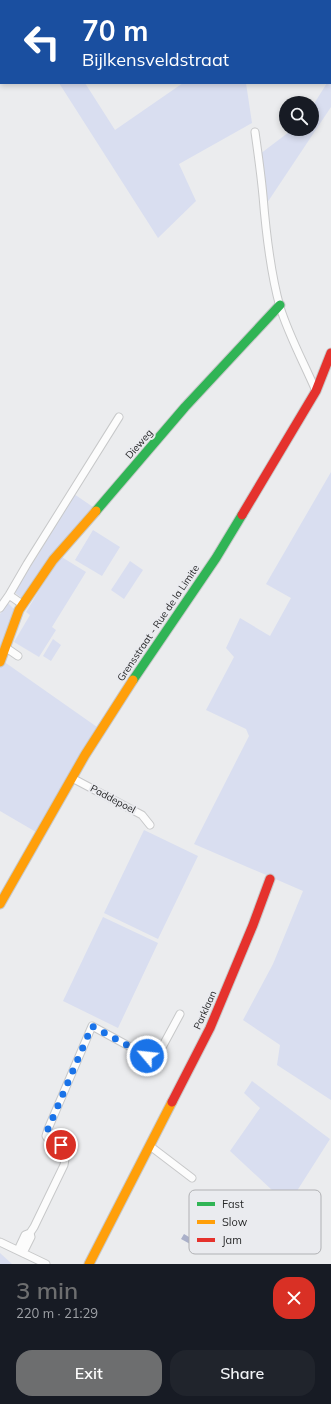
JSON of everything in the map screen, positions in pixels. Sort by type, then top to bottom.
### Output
[{"type":"street","points":[[255,132],[263,196],[263,211],[270,258],[280,305],[296,349],[316,391]]},
{"type":"street","name":"Dieweg","points":[[0,662],[22,604],[60,551],[185,407],[280,305]]},
{"type":"street","name":"Grensstraat - Rue de la Limite","points":[[0,904],[72,778],[116,705],[218,555],[316,391],[331,353]]},
{"type":"street","points":[[0,608],[119,418]]},
{"type":"street","points":[[9,595],[22,604]]},
{"type":"street","points":[[5,647],[18,656]]},
{"type":"street","name":"Paddepoel","points":[[72,778],[142,815],[150,825]]},
{"type":"street","name":"Parklaan","points":[[89,1264],[220,1006],[270,879]]},
{"type":"street","points":[[21,1251],[25,1235],[30,1233],[64,1165],[66,1153],[71,1150],[70,1144],[66,1142],[61,1145],[48,1139],[46,1136],[92,1026],[146,1056],[151,1050],[157,1053],[160,1051],[180,1014]]},
{"type":"street","points":[[150,1146],[192,1178]]},
{"type":"street","points":[[0,1242],[46,1264]]},
{"type":"shaded area","points":[[60,84],[86,84],[115,130],[182,84],[246,84],[252,123],[179,164],[196,201],[158,238]]},
{"type":"shaded area","points":[[326,84],[331,84],[331,107],[319,125],[319,96]]},
{"type":"shaded area","points":[[284,136],[312,136],[267,203],[260,154]]},
{"type":"shaded area","points":[[331,472],[331,1100],[277,1065],[280,1045],[243,1020],[273,964],[303,891],[194,844],[249,736],[246,729],[206,710],[234,657],[226,648],[240,618],[270,636],[291,598],[266,584]]},
{"type":"shaded area","points":[[74,494],[96,509],[22,598],[14,592]]},
{"type":"shaded area","points":[[93,530],[120,547],[102,576],[75,560]]},
{"type":"shaded area","points":[[60,556],[86,572],[52,627],[56,630],[39,657],[14,642],[30,615],[26,612]]},
{"type":"shaded area","points":[[130,561],[143,570],[124,599],[111,590]]},
{"type":"shaded area","points":[[8,603],[19,614],[3,661],[97,727],[36,832],[0,811],[0,614]]},
{"type":"shaded area","points":[[53,639],[61,645],[51,661],[43,656]]},
{"type":"shaded area","points":[[144,830],[198,856],[158,939],[104,913]]},
{"type":"shaded area","points":[[103,917],[158,943],[118,1028],[63,1001]]},
{"type":"shaded area","points":[[252,1081],[330,1139],[298,1190],[272,1190],[230,1151],[260,1108],[244,1093]]},
{"type":"shaded area","points":[[184,1234],[189,1237],[189,1243],[181,1239]]},
{"type":"shaded area","points":[[0,1253],[12,1264],[0,1264]]},
{"type":"traffic: fast","points":[[96,511],[185,407],[280,305]]},
{"type":"traffic: fast","points":[[133,680],[216,558],[242,515]]},
{"type":"traffic: slow","points":[[0,662],[19,610],[53,560],[96,511]]},
{"type":"traffic: slow","points":[[0,904],[85,755],[133,680]]},
{"type":"traffic: slow","points":[[89,1264],[172,1102]]},
{"type":"traffic: jam","points":[[242,515],[316,391],[331,353]]},
{"type":"traffic: jam","points":[[172,1102],[210,1028],[253,925],[270,879]]},
{"type":"route","points":[[61,1145],[48,1139],[46,1136],[69,1077],[92,1026],[147,1056]]}]
